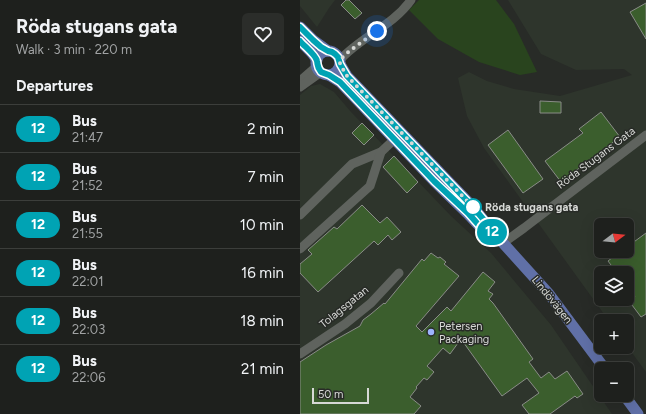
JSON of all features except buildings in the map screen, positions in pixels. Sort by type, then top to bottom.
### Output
[{"type":"main road","name":"Lindövägen","points":[[300,27],[313,40],[336,57],[347,76],[398,136]]},
{"type":"main road","name":"Lindövägen","points":[[300,41],[312,53],[321,68],[340,82],[473,207],[499,239],[549,294],[600,362]]},
{"type":"main road","points":[[320,55],[336,57],[336,72],[321,68],[320,55]]},
{"type":"main road","points":[[629,402],[638,414]]},
{"type":"street","points":[[336,57],[353,48],[391,20],[405,8],[410,0]]},
{"type":"street","points":[[300,81],[321,68]]},
{"type":"street","points":[[300,87],[321,68]]},
{"type":"street","name":"Röda Stugans Gata","points":[[499,239],[528,226],[646,135]]},
{"type":"street","points":[[300,215],[352,164],[381,152],[398,136]]},
{"type":"street","points":[[300,249],[370,186],[381,152]]},
{"type":"street","name":"Tolagsgatan","points":[[300,354],[345,324],[371,303],[399,273]]},
{"type":"shaded area","points":[[300,0],[335,0],[317,27],[300,6]]},
{"type":"shaded area","points":[[508,0],[646,0],[646,372],[633,354],[634,314],[604,314],[598,306],[634,306],[634,266],[594,266],[594,300],[484,148],[467,116],[458,78],[469,72],[487,81],[514,89],[560,96],[632,75],[624,69],[576,70],[541,54]]},
{"type":"shaded area","points":[[320,84],[334,92],[351,112],[451,216],[491,253],[551,325],[594,388],[594,402],[604,402],[612,414],[300,414],[300,95],[311,86]]},
{"type":"green space","points":[[419,0],[496,0],[514,24],[537,72],[520,75],[479,62],[438,39],[409,10]]},
{"type":"bus line","name":"12","points":[[300,27],[321,47],[332,52],[338,57],[347,76],[473,207],[489,226],[494,236],[484,231],[468,213],[434,181],[340,82],[319,70],[317,60],[300,41]]},
{"type":"place","name":"Röda stugans gata","points":[[473,207]]},
{"type":"place","name":"Petersen Packaging","points":[[431,332]]},
{"type":"route","points":[[377,31],[344,55],[340,60],[340,64],[347,76],[473,207]]}]
